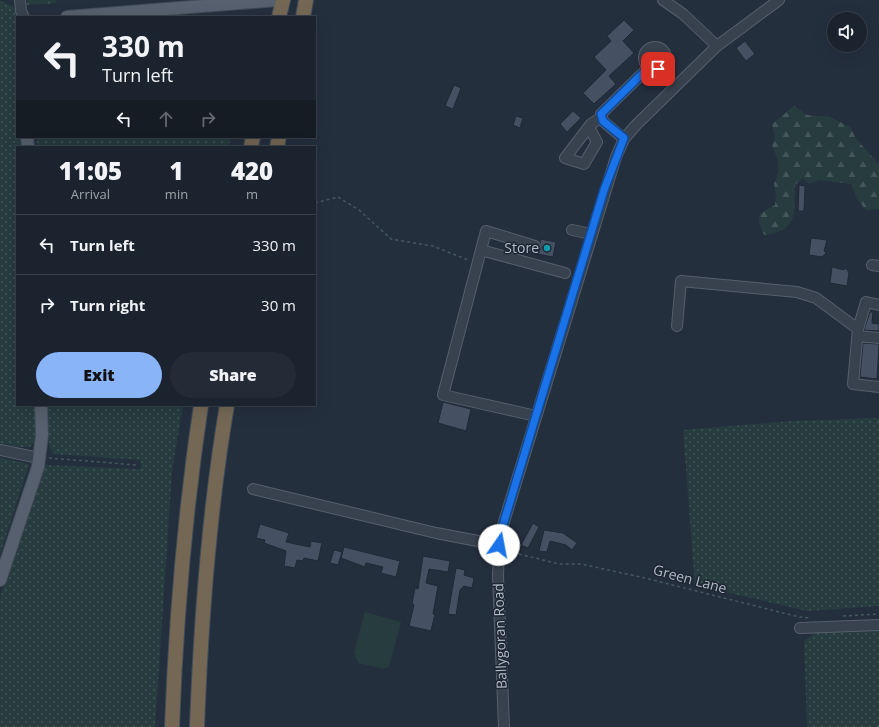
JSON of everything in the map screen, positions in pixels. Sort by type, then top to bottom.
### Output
[{"type":"highway","points":[[279,16],[283,0]]},
{"type":"highway","points":[[303,16],[306,0]]},
{"type":"highway","points":[[172,727],[174,677],[186,522],[202,406]]},
{"type":"highway","points":[[197,727],[206,578],[215,491],[227,406]]},
{"type":"main road","points":[[80,16],[278,0]]},
{"type":"main road","points":[[0,580],[24,512],[40,458],[42,435],[41,406]]},
{"type":"street","points":[[663,0],[683,14],[717,46]]},
{"type":"street","points":[[649,67],[601,114],[603,121],[624,138],[717,46],[779,0]]},
{"type":"street","points":[[18,1],[24,16]]},
{"type":"street","points":[[589,127],[602,118]]},
{"type":"street","name":"Ballygoran Road","points":[[504,727],[498,588],[499,545],[503,525],[591,234],[607,183],[624,138]]},
{"type":"street","points":[[572,230],[591,234]]},
{"type":"street","points":[[535,246],[486,231],[444,395],[536,416]]},
{"type":"street","points":[[481,250],[565,273]]},
{"type":"street","points":[[677,326],[681,281],[796,292],[816,298],[858,333],[879,338]]},
{"type":"street","points":[[879,304],[866,302],[858,333],[853,384],[879,387]]},
{"type":"street","points":[[0,450],[40,458]]},
{"type":"street","points":[[253,489],[436,533],[499,545]]},
{"type":"street","points":[[800,628],[879,625]]},
{"type":"path","points":[[316,203],[338,197],[359,210],[391,239],[433,246],[477,264]]},
{"type":"path","points":[[40,458],[63,458],[85,462],[137,465]]},
{"type":"path","name":"Green Lane","points":[[499,545],[519,554],[559,564],[582,564],[799,617],[812,618]]},
{"type":"path","points":[[837,617],[879,614]]},
{"type":"green space","points":[[28,0],[56,0],[56,3],[27,5]]},
{"type":"green space","points":[[0,1],[15,8],[16,138],[22,138],[23,146],[16,146],[16,406],[36,406],[37,433],[36,438],[30,447],[19,447],[0,443]]},
{"type":"green space","points":[[794,106],[807,115],[830,117],[850,127],[857,140],[879,164],[879,209],[866,210],[857,199],[851,184],[819,180],[809,184],[803,178],[795,185],[794,212],[789,225],[775,233],[764,235],[759,222],[760,214],[775,205],[776,196],[774,183],[778,173],[778,164],[772,145],[775,138],[772,124]]},
{"type":"green space","points":[[36,138],[231,138],[229,146],[36,146]]},
{"type":"green space","points":[[47,406],[183,406],[172,471],[155,727],[0,727],[0,597],[46,465],[141,469],[141,460],[54,454],[49,447]]},
{"type":"green space","points":[[879,418],[879,606],[807,611],[695,585],[683,430],[793,421]]},
{"type":"green space","points":[[0,458],[29,464],[0,554]]},
{"type":"green space","points":[[365,612],[401,622],[389,667],[383,669],[358,663],[354,652]]},
{"type":"green space","points":[[879,629],[879,727],[807,727],[804,641],[815,633]]},
{"type":"building","points":[[624,20],[634,30],[623,41],[634,53],[609,76],[616,84],[594,104],[583,93],[606,70],[594,57],[611,41],[607,36]]},
{"type":"building","points":[[745,41],[755,54],[746,61],[736,48]]},
{"type":"building","points":[[454,85],[461,88],[453,109],[445,106]]},
{"type":"building","points":[[573,111],[581,118],[567,132],[560,124]]},
{"type":"building","points":[[516,116],[523,118],[520,128],[513,125]]},
{"type":"building","points":[[799,185],[805,186],[804,211],[798,211]]},
{"type":"building","points":[[811,238],[827,240],[824,251],[826,253],[822,257],[809,255]]},
{"type":"building","name":"Store","points":[[540,239],[556,242],[553,257],[537,254],[541,248]]},
{"type":"building","points":[[832,267],[844,270],[846,268],[849,273],[847,286],[830,283]]},
{"type":"building","points":[[870,312],[873,312],[872,323],[879,324],[879,331],[864,330]]},
{"type":"building","points":[[863,343],[879,344],[877,379],[860,377]]},
{"type":"building","points":[[443,402],[471,409],[466,431],[438,423]]},
{"type":"building","points":[[533,523],[539,527],[528,548],[521,545]]},
{"type":"building","points":[[260,524],[289,533],[286,542],[310,547],[311,541],[322,543],[318,561],[304,558],[303,561],[297,560],[295,568],[284,566],[286,551],[264,543],[265,540],[256,538]]},
{"type":"building","points":[[544,530],[563,533],[577,543],[572,550],[566,545],[550,541],[547,552],[539,551]]},
{"type":"building","points":[[344,547],[400,561],[396,577],[381,573],[383,567],[366,563],[365,567],[341,558]]},
{"type":"building","points":[[334,550],[342,552],[338,565],[330,563]]},
{"type":"building","points":[[423,556],[450,561],[448,572],[429,569],[426,583],[438,586],[433,614],[435,614],[431,631],[409,626],[414,605],[412,604],[415,588],[418,589]]},
{"type":"building","points":[[456,568],[465,570],[464,575],[474,578],[472,588],[464,586],[460,590],[456,615],[448,614]]},
{"type":"place","name":"Store","points":[[547,248]]},
{"type":"route","points":[[499,545],[503,525],[604,190],[624,138],[603,121],[601,114],[649,67],[658,69]]}]
